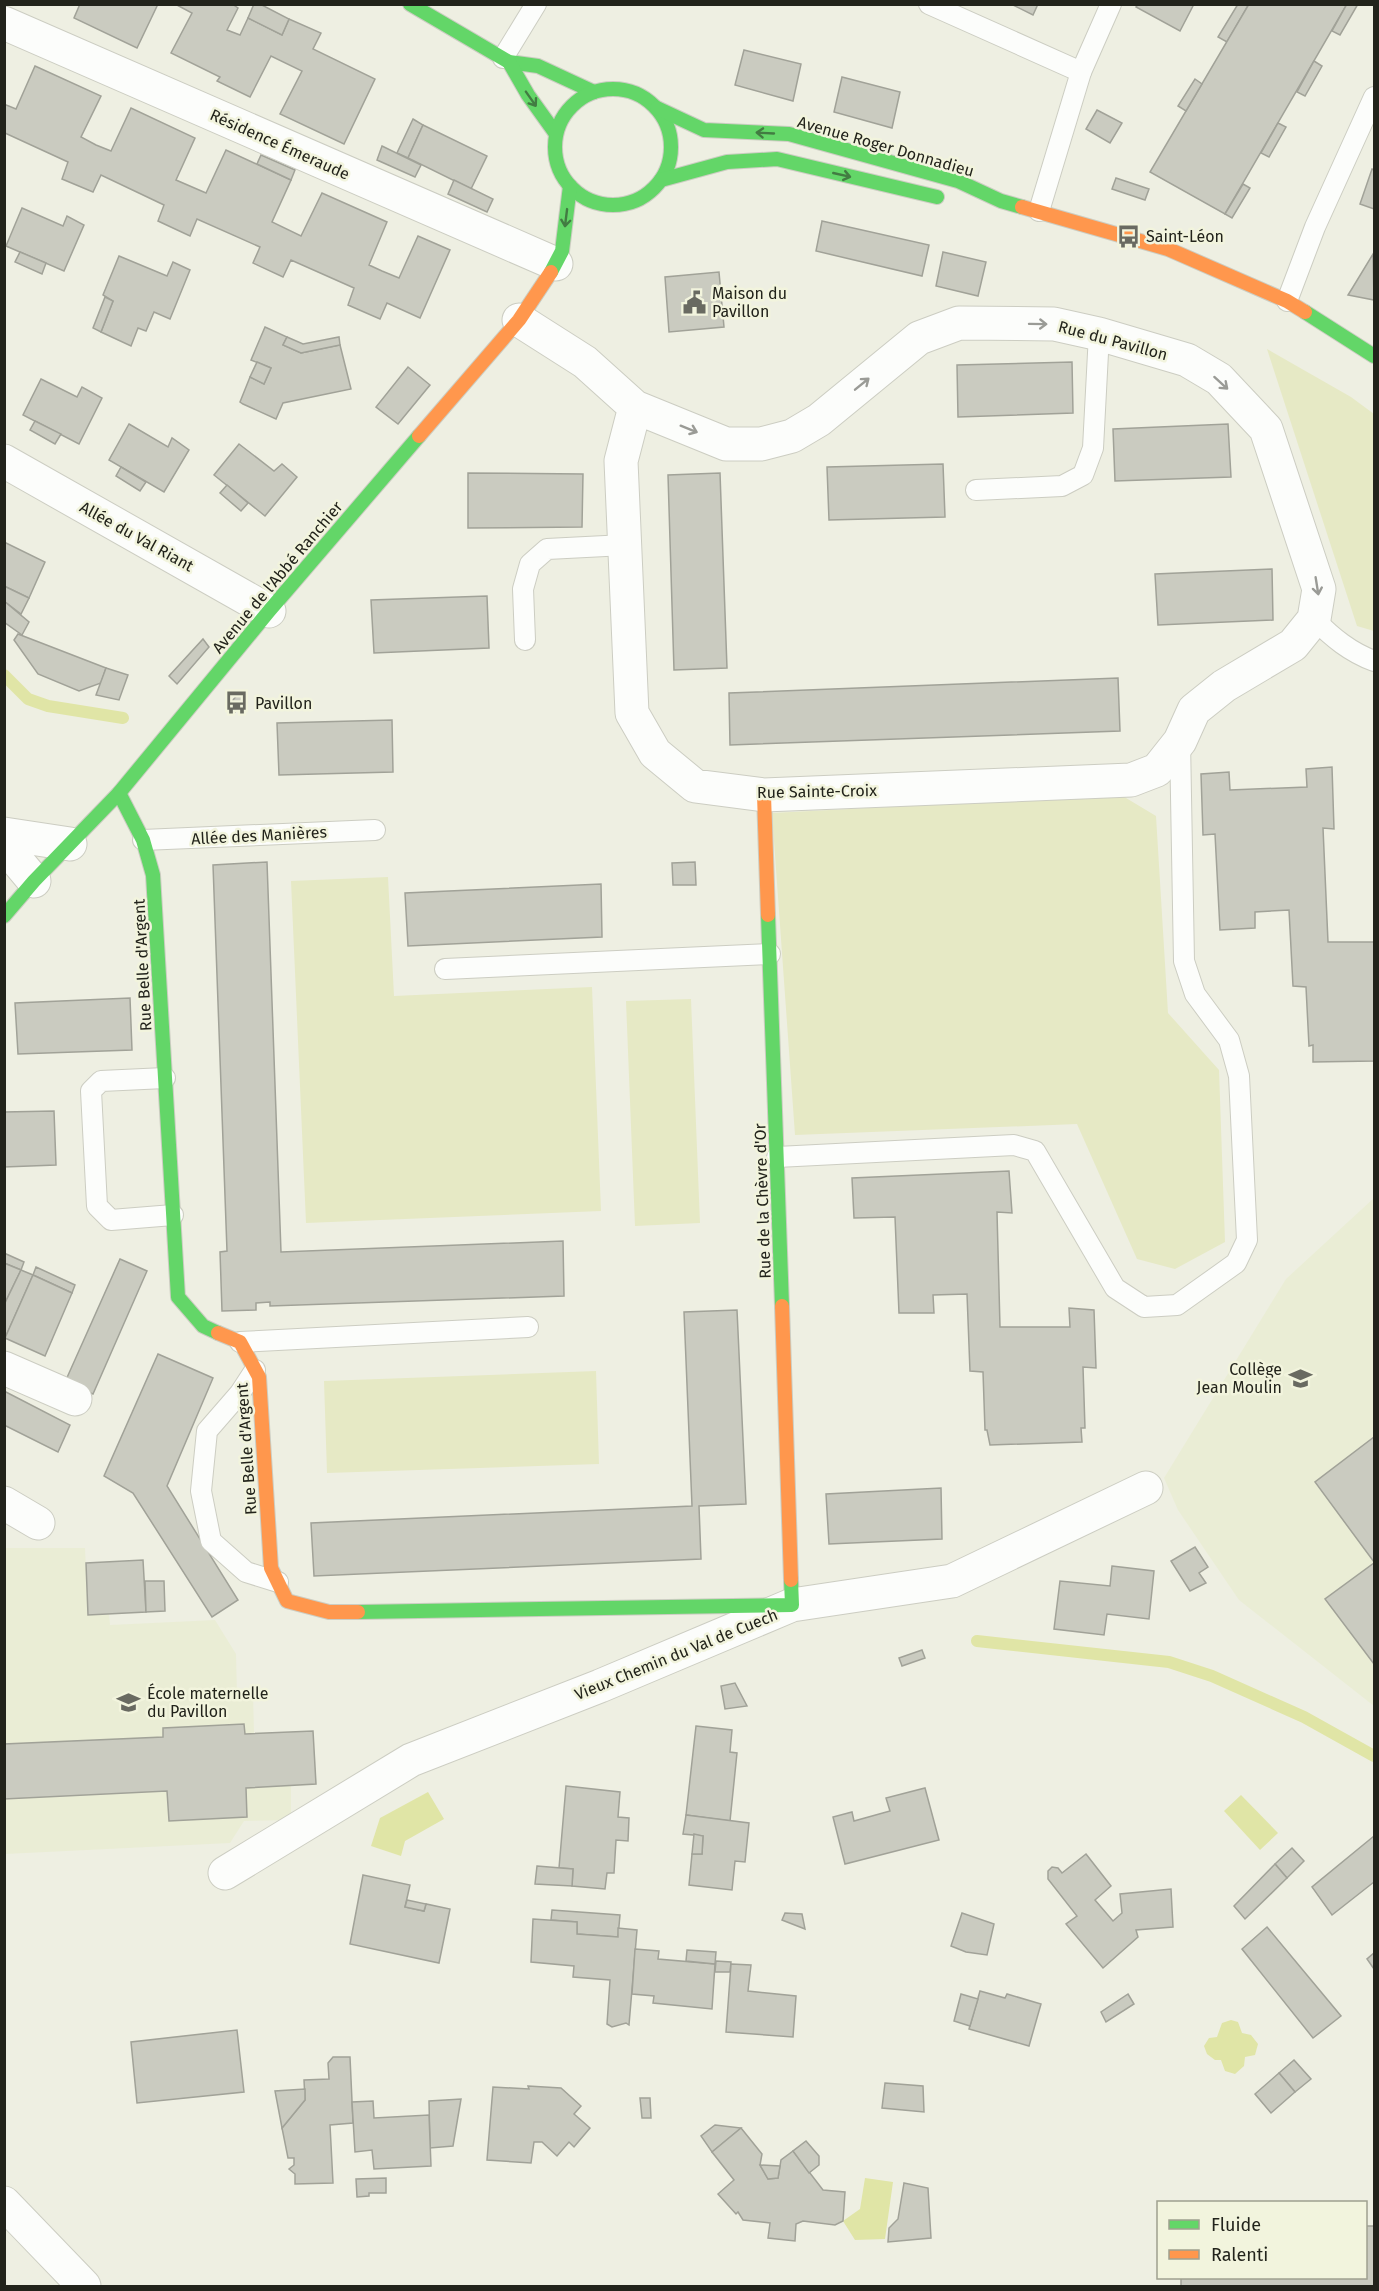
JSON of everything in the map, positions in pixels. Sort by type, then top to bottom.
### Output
[{"type":"street","points":[[410,4],[506,60],[538,66],[594,92]]},
{"type":"street","name":"Résidence Émeraude","points":[[4,23],[559,257]]},
{"type":"street","points":[[506,60],[556,134]]},
{"type":"street","points":[[602,218],[618,205],[635,200],[650,191],[661,180],[669,161],[671,142],[666,124],[657,108],[641,96],[623,89],[594,92],[582,97],[572,106],[562,118],[556,134],[555,152],[560,171],[570,186],[584,197],[601,203],[618,205]]},
{"type":"street","name":"Avenue Roger Donnadieu","points":[[657,108],[704,130],[789,134],[958,181],[1001,201],[1168,249],[1287,301],[1374,356]]},
{"type":"street","name":"Avenue Roger Donnadieu","points":[[661,180],[727,162],[777,159],[959,201],[1001,201]]},
{"type":"street","name":"Avenue de l'Abbé Ranchier","points":[[559,257],[570,186]]},
{"type":"street","name":"Avenue de l'Abbé Ranchier","points":[[4,916],[34,881],[119,793],[269,611],[519,320],[559,257],[578,237]]},
{"type":"street","points":[[519,320],[585,362],[635,407]]},
{"type":"street","name":"Rue du Pavillon","points":[[635,407],[726,444],[761,444],[792,436],[810,425],[919,338],[959,323],[1054,324],[1099,334],[1187,360],[1219,379],[1266,429],[1319,589],[1314,620]]},
{"type":"street","name":"Rue Sainte-Croix","points":[[635,407],[621,460],[632,713],[655,753],[695,786],[764,795],[1131,780],[1157,770],[1180,741],[1194,710],[1224,686],[1293,645],[1314,620]]},
{"type":"street","name":"Allée du Val Riant","points":[[4,461],[269,611]]},
{"type":"street","name":"Rue Belle d'Argent","points":[[119,793],[143,840],[153,875],[178,1297],[203,1326],[240,1342],[259,1377],[271,1568],[287,1601],[329,1612],[792,1605]]},
{"type":"street","name":"Rue de la Chèvre d'Or","points":[[764,795],[792,1605]]},
{"type":"street","points":[[4,834],[70,844]]},
{"type":"street","points":[[4,845],[34,881]]},
{"type":"street","points":[[4,1368],[75,1400]]},
{"type":"street","name":"Vieux Chemin du Val de Cuech","points":[[225,1873],[411,1760],[600,1686],[792,1605],[952,1581],[1146,1488]]},
{"type":"street","points":[[4,1503],[39,1523]]},
{"type":"street","points":[[4,2203],[84,2286]]},
{"type":"lane","points":[[506,60],[536,4]]},
{"type":"lane","points":[[929,4],[1081,72]]},
{"type":"lane","points":[[1039,211],[1081,72],[1111,4]]},
{"type":"lane","points":[[1287,301],[1315,227],[1374,97]]},
{"type":"lane","points":[[976,490],[1062,486],[1083,475],[1093,448],[1099,334]]},
{"type":"lane","points":[[525,640],[523,589],[530,564],[547,549],[625,545]]},
{"type":"lane","points":[[1314,620],[1342,645],[1357,655],[1374,661]]},
{"type":"lane","points":[[777,1157],[1014,1145],[1035,1151],[1115,1288],[1144,1307],[1177,1305],[1236,1263],[1247,1240],[1239,1076],[1229,1040],[1195,994],[1184,961],[1180,741]]},
{"type":"lane","name":"Allée des Manières","points":[[143,840],[375,830]]},
{"type":"lane","points":[[446,969],[770,954]]},
{"type":"lane","points":[[165,1078],[101,1082],[92,1091],[97,1206],[111,1220],[173,1215]]},
{"type":"lane","points":[[240,1342],[528,1327]]},
{"type":"lane","points":[[255,1370],[240,1393],[207,1431],[201,1491],[211,1541],[246,1572],[278,1582]]},
{"type":"shaded area","points":[[1267,349],[1351,397],[1374,414],[1374,631],[1357,626]]},
{"type":"shaded area","points":[[1121,795],[1156,816],[1168,1013],[1219,1070],[1225,1242],[1175,1269],[1137,1259],[1077,1124],[795,1135],[772,813]]},
{"type":"shaded area","points":[[388,877],[394,996],[592,987],[601,1211],[306,1223],[291,881]]},
{"type":"shaded area","points":[[691,999],[700,1223],[635,1226],[626,1001]]},
{"type":"shaded area","name":"Collège Jean Moulin","points":[[1374,1198],[1374,1706],[1239,1600],[1178,1510],[1164,1478],[1286,1279]]},
{"type":"shaded area","points":[[596,1371],[599,1464],[327,1473],[324,1381]]},
{"type":"shaded area","name":"École maternelle du Pavillon","points":[[4,1548],[85,1548],[88,1614],[109,1614],[110,1625],[215,1620],[236,1654],[237,1694],[253,1693],[254,1733],[313,1731],[316,1784],[291,1786],[291,1820],[244,1821],[230,1843],[5,1854]]},
{"type":"shaded area","points":[[428,1792],[444,1819],[405,1841],[401,1856],[371,1846],[380,1818]]},
{"type":"shaded area","points":[[1241,1795],[1278,1833],[1260,1850],[1224,1811]]},
{"type":"shaded area","points":[[1231,2020],[1238,2022],[1242,2033],[1251,2035],[1258,2044],[1255,2055],[1245,2057],[1244,2066],[1235,2074],[1225,2071],[1221,2060],[1215,2060],[1207,2054],[1204,2046],[1209,2038],[1217,2037],[1222,2023]]},
{"type":"shaded area","points":[[865,2178],[893,2182],[885,2239],[855,2240],[843,2221],[860,2209]]},
{"type":"building","points":[[80,4],[158,4],[137,48],[74,18]]},
{"type":"building","points":[[175,4],[232,4],[238,8],[227,30],[240,35],[248,18],[282,35],[289,19],[321,33],[313,49],[375,79],[344,144],[280,114],[302,71],[271,56],[250,97],[217,81],[220,77],[171,53],[192,13]]},
{"type":"building","points":[[254,4],[260,4],[289,19],[282,35],[248,18]]},
{"type":"building","points":[[1011,4],[1038,4],[1033,15]]},
{"type":"building","points":[[1138,4],[1194,4],[1180,31],[1136,7]]},
{"type":"building","points":[[1238,4],[1249,4],[1227,42],[1218,37]]},
{"type":"building","points":[[1249,4],[1347,4],[1225,214],[1150,172]]},
{"type":"building","points":[[1347,4],[1358,4],[1340,35],[1332,31]]},
{"type":"building","points":[[744,50],[801,64],[793,101],[735,85]]},
{"type":"building","points":[[1314,61],[1322,66],[1305,96],[1297,92]]},
{"type":"building","points":[[35,66],[101,96],[81,137],[96,145],[111,151],[131,108],[195,138],[176,180],[206,193],[226,150],[291,180],[272,222],[301,236],[322,193],[387,222],[369,265],[382,271],[399,278],[418,236],[450,250],[420,318],[387,303],[380,319],[348,305],[354,288],[291,260],[283,277],[253,263],[260,247],[197,219],[190,236],[158,221],[164,205],[101,175],[93,192],[62,179],[68,162],[5,133],[4,135],[4,104],[16,109]]},
{"type":"building","points":[[842,77],[900,92],[892,128],[834,112]]},
{"type":"building","points":[[1195,79],[1202,84],[1186,111],[1178,106]]},
{"type":"building","points":[[1097,110],[1122,123],[1110,143],[1086,129]]},
{"type":"building","points":[[413,119],[423,125],[408,158],[397,153]]},
{"type":"building","points":[[1278,123],[1286,127],[1269,157],[1261,153]]},
{"type":"building","points":[[423,125],[487,156],[471,189],[408,158]]},
{"type":"building","points":[[382,146],[421,165],[415,177],[377,160]]},
{"type":"building","points":[[261,155],[295,170],[291,180],[257,164]]},
{"type":"building","points":[[1372,169],[1374,170],[1374,209],[1360,204]]},
{"type":"building","points":[[1116,178],[1149,189],[1145,200],[1112,189]]},
{"type":"building","points":[[454,180],[493,199],[487,212],[448,194]]},
{"type":"building","points":[[1243,184],[1250,188],[1232,218],[1225,214]]},
{"type":"building","points":[[22,208],[63,226],[67,216],[84,225],[64,271],[6,246]]},
{"type":"building","points":[[822,221],[929,245],[922,276],[816,251]]},
{"type":"building","points":[[20,252],[46,263],[42,274],[15,262]]},
{"type":"building","points":[[943,252],[986,262],[978,296],[936,286]]},
{"type":"building","points":[[1373,254],[1374,300],[1348,295],[1353,287]]},
{"type":"building","points":[[119,256],[167,276],[173,262],[190,270],[170,319],[154,312],[146,331],[138,328],[131,346],[101,332],[113,301],[103,295]]},
{"type":"building","name":"Maison du Pavillon","points":[[719,272],[724,327],[669,332],[665,277]]},
{"type":"building","points":[[105,297],[113,301],[101,332],[93,328]]},
{"type":"building","points":[[265,327],[287,337],[283,345],[301,353],[340,345],[351,389],[283,403],[276,419],[240,402],[250,377],[264,384],[271,368],[251,360]]},
{"type":"building","points":[[287,337],[303,344],[339,337],[340,345],[301,353],[283,345]]},
{"type":"building","points":[[257,362],[271,368],[264,384],[250,377]]},
{"type":"building","points":[[1072,362],[1073,413],[958,417],[957,365]]},
{"type":"building","points":[[408,367],[430,385],[398,424],[376,407]]},
{"type":"building","points":[[41,379],[77,397],[82,387],[102,398],[79,444],[23,415]]},
{"type":"building","points":[[35,421],[61,434],[55,444],[30,430]]},
{"type":"building","points":[[129,424],[168,447],[172,438],[189,450],[164,492],[109,460]]},
{"type":"building","points":[[1228,424],[1231,477],[1115,481],[1113,429]]},
{"type":"building","points":[[239,444],[274,471],[282,464],[297,477],[265,516],[214,475]]},
{"type":"building","points":[[943,464],[945,517],[829,520],[827,467]]},
{"type":"building","points":[[121,467],[146,482],[140,491],[116,476]]},
{"type":"building","points":[[468,473],[583,474],[582,527],[468,528]]},
{"type":"building","points":[[720,473],[727,668],[674,670],[668,475]]},
{"type":"building","points":[[227,485],[248,503],[241,511],[220,493]]},
{"type":"building","points":[[4,542],[45,562],[29,598],[4,586]]},
{"type":"building","points":[[1272,569],[1273,620],[1158,625],[1155,574]]},
{"type":"building","points":[[4,586],[29,598],[21,614],[4,601]]},
{"type":"building","points":[[487,596],[489,648],[374,653],[371,600]]},
{"type":"building","points":[[4,601],[29,622],[22,635],[4,622]]},
{"type":"building","points":[[18,634],[106,668],[101,683],[79,691],[38,674],[14,640]]},
{"type":"building","points":[[203,639],[209,647],[177,684],[169,676]]},
{"type":"building","points":[[106,668],[128,675],[119,700],[96,695]]},
{"type":"building","points":[[1118,678],[1120,731],[730,745],[729,693]]},
{"type":"building","points":[[238,694],[245,700],[235,712],[228,706]]},
{"type":"building","points":[[392,720],[393,772],[279,775],[277,723]]},
{"type":"building","points":[[1332,767],[1334,829],[1323,828],[1328,942],[1374,942],[1374,1061],[1313,1062],[1313,1045],[1309,1046],[1306,987],[1293,986],[1289,910],[1255,912],[1255,928],[1220,930],[1215,834],[1203,835],[1201,774],[1229,772],[1230,790],[1307,787],[1306,769]]},
{"type":"building","points":[[267,862],[281,1252],[563,1241],[564,1296],[270,1306],[270,1302],[256,1303],[256,1310],[222,1311],[220,1252],[227,1251],[213,865]]},
{"type":"building","points":[[695,862],[696,885],[673,885],[672,863]]},
{"type":"building","points":[[601,884],[602,937],[408,946],[405,893]]},
{"type":"building","points":[[130,998],[132,1050],[18,1054],[15,1003]]},
{"type":"building","points":[[54,1111],[56,1165],[4,1167],[4,1112]]},
{"type":"building","points":[[1009,1171],[1012,1213],[997,1212],[1000,1327],[1070,1327],[1069,1308],[1094,1310],[1096,1368],[1083,1367],[1085,1428],[1081,1428],[1082,1442],[990,1445],[987,1430],[985,1430],[983,1372],[970,1371],[967,1294],[933,1295],[934,1313],[899,1313],[895,1217],[854,1218],[852,1178]]},
{"type":"building","points":[[4,1253],[24,1262],[21,1270],[4,1263]]},
{"type":"building","points":[[120,1259],[147,1271],[93,1394],[65,1382]]},
{"type":"building","points":[[4,1263],[21,1270],[4,1305]]},
{"type":"building","points":[[36,1267],[75,1285],[72,1293],[33,1275]]},
{"type":"building","points":[[21,1270],[33,1275],[5,1338],[4,1305]]},
{"type":"building","points":[[33,1275],[72,1293],[45,1356],[5,1338]]},
{"type":"building","points":[[737,1310],[746,1504],[699,1506],[701,1559],[314,1576],[311,1523],[692,1506],[684,1312]]},
{"type":"building","points":[[158,1354],[213,1378],[167,1486],[238,1600],[212,1617],[133,1493],[104,1476]]},
{"type":"building","points":[[4,1391],[70,1425],[58,1452],[4,1425]]},
{"type":"building","points":[[1374,1437],[1374,1562],[1315,1482]]},
{"type":"building","points":[[941,1488],[942,1539],[829,1544],[826,1494]]},
{"type":"building","points":[[1195,1547],[1208,1567],[1199,1573],[1206,1583],[1190,1591],[1171,1561]]},
{"type":"building","points":[[143,1560],[146,1612],[88,1615],[86,1563]]},
{"type":"building","points":[[1374,1563],[1374,1664],[1325,1599]]},
{"type":"building","points":[[1112,1566],[1154,1571],[1149,1619],[1107,1614],[1104,1635],[1054,1629],[1060,1581],[1110,1586]]},
{"type":"building","points":[[145,1581],[164,1581],[165,1611],[146,1612]]},
{"type":"building","points":[[922,1650],[925,1658],[902,1666],[899,1658]]},
{"type":"building","points":[[735,1683],[747,1706],[725,1709],[721,1686]]},
{"type":"building","points":[[244,1724],[245,1734],[313,1731],[316,1784],[246,1788],[247,1817],[169,1821],[167,1791],[4,1799],[4,1744],[163,1737],[163,1728]]},
{"type":"building","points":[[696,1726],[732,1730],[730,1752],[737,1753],[730,1821],[686,1815]]},
{"type":"building","points":[[566,1786],[620,1792],[618,1817],[629,1818],[628,1841],[616,1840],[614,1873],[607,1873],[605,1889],[572,1886],[573,1869],[559,1868]]},
{"type":"building","points":[[925,1788],[939,1840],[845,1864],[833,1817],[852,1812],[854,1821],[890,1811],[886,1798]]},
{"type":"building","points":[[686,1815],[749,1823],[745,1862],[735,1861],[732,1890],[689,1885],[692,1854],[702,1854],[703,1836],[683,1834]]},
{"type":"building","points":[[694,1834],[703,1836],[702,1854],[692,1854]]},
{"type":"building","points":[[1374,1836],[1374,1882],[1332,1915],[1312,1887]]},
{"type":"building","points":[[1292,1848],[1304,1861],[1287,1878],[1275,1864]]},
{"type":"building","points":[[1086,1854],[1111,1886],[1095,1900],[1113,1921],[1122,1913],[1120,1894],[1171,1889],[1173,1927],[1136,1930],[1138,1937],[1103,1968],[1066,1924],[1077,1916],[1048,1879],[1048,1871],[1052,1867],[1058,1868],[1062,1873]]},
{"type":"building","points":[[1275,1864],[1287,1878],[1245,1919],[1234,1906]]},
{"type":"building","points":[[537,1866],[573,1869],[572,1886],[535,1884]]},
{"type":"building","points":[[363,1875],[410,1885],[405,1907],[424,1911],[426,1904],[450,1909],[439,1963],[350,1944]]},
{"type":"building","points":[[407,1900],[426,1904],[424,1911],[405,1907]]},
{"type":"building","points":[[552,1910],[620,1915],[618,1937],[577,1934],[577,1922],[551,1920]]},
{"type":"building","points":[[785,1913],[802,1914],[805,1929],[782,1920]]},
{"type":"building","points":[[962,1913],[994,1924],[987,1955],[966,1952],[951,1946]]},
{"type":"building","points":[[533,1919],[577,1922],[577,1934],[618,1937],[618,1928],[637,1930],[629,2025],[626,2023],[612,2027],[607,2024],[610,1980],[573,1977],[574,1966],[531,1962]]},
{"type":"building","points":[[1267,1927],[1341,2016],[1313,2038],[1242,1949]]},
{"type":"building","points":[[635,1949],[659,1951],[658,1959],[715,1964],[712,2009],[653,2003],[654,1996],[632,1994]]},
{"type":"building","points":[[687,1950],[716,1952],[715,1964],[686,1961]]},
{"type":"building","points":[[1374,1953],[1374,1969],[1367,1959]]},
{"type":"building","points":[[716,1961],[731,1962],[730,1972],[715,1972]]},
{"type":"building","points":[[731,1964],[751,1965],[748,1991],[796,1996],[793,2037],[726,2032]]},
{"type":"building","points":[[980,1991],[1005,1998],[1007,1994],[1041,2004],[1029,2046],[969,2029]]},
{"type":"building","points":[[961,1994],[978,1999],[970,2026],[954,2021]]},
{"type":"building","points":[[1128,1994],[1134,2004],[1106,2022],[1101,2012]]},
{"type":"building","points":[[237,2030],[244,2092],[137,2103],[131,2042]]},
{"type":"building","points":[[333,2057],[350,2057],[353,2123],[330,2125],[333,2183],[295,2184],[295,2174],[289,2169],[294,2165],[294,2158],[288,2158],[282,2128],[305,2100],[304,2080],[329,2079],[328,2063]]},
{"type":"building","points":[[1294,2060],[1311,2079],[1295,2092],[1279,2073]]},
{"type":"building","points":[[1279,2073],[1295,2092],[1271,2113],[1255,2094]]},
{"type":"building","points":[[885,2083],[923,2086],[924,2112],[882,2108]]},
{"type":"building","points":[[528,2086],[561,2088],[581,2106],[574,2114],[590,2128],[574,2147],[569,2142],[557,2156],[542,2142],[534,2142],[531,2163],[487,2160],[493,2087],[529,2089]]},
{"type":"building","points":[[305,2089],[305,2100],[282,2128],[275,2091]]},
{"type":"building","points":[[640,2098],[650,2098],[651,2118],[642,2118]]},
{"type":"building","points":[[461,2099],[453,2146],[430,2148],[429,2101]]},
{"type":"building","points":[[373,2101],[374,2118],[429,2115],[431,2166],[374,2169],[372,2150],[355,2152],[352,2102]]},
{"type":"building","points":[[715,2125],[741,2128],[712,2152],[701,2136]]},
{"type":"building","points":[[741,2128],[762,2154],[760,2165],[768,2179],[778,2178],[781,2160],[793,2151],[823,2190],[845,2192],[843,2221],[835,2225],[803,2221],[796,2224],[795,2241],[768,2238],[770,2223],[743,2220],[738,2212],[736,2214],[718,2194],[734,2180],[712,2152]]},
{"type":"building","points":[[806,2141],[819,2156],[819,2165],[809,2173],[793,2151]]},
{"type":"building","points":[[760,2165],[780,2166],[778,2178],[768,2179]]},
{"type":"building","points":[[386,2178],[386,2193],[369,2193],[369,2196],[357,2197],[356,2179]]},
{"type":"building","points":[[904,2183],[928,2188],[931,2238],[888,2242],[889,2228],[898,2219]]},
{"type":"building","points":[[1367,2226],[1374,2226],[1374,2286],[1181,2286],[1181,2279],[1367,2279]]},
{"type":"waterway","points":[[4,675],[28,699],[48,706],[123,718]]},
{"type":"waterway","points":[[977,1641],[1169,1662],[1212,1676],[1304,1717],[1374,1756]]},
{"type":"traffic: fast","points":[[410,4],[509,62],[538,66],[594,92]]},
{"type":"traffic: fast","points":[[509,62],[528,95],[556,134]]},
{"type":"traffic: fast","points":[[613,89],[635,94],[654,106],[666,125],[671,147],[666,169],[654,188],[635,200],[613,205],[591,200],[572,188],[560,169],[555,147],[560,125],[572,106],[591,94],[613,89]]},
{"type":"traffic: fast","points":[[657,108],[704,130],[789,134],[958,181],[1001,201],[1022,207]]},
{"type":"traffic: fast","points":[[661,180],[727,162],[777,159],[937,197]]},
{"type":"traffic: fast","points":[[551,272],[562,251],[570,186]]},
{"type":"traffic: fast","points":[[1305,312],[1374,356]]},
{"type":"traffic: fast","points":[[4,916],[34,881],[119,793],[269,611],[419,436]]},
{"type":"traffic: fast","points":[[119,793],[143,840],[153,875],[178,1297],[203,1326],[218,1333]]},
{"type":"traffic: fast","points":[[768,915],[782,1306]]},
{"type":"traffic: fast","points":[[358,1612],[792,1605],[791,1580]]},
{"type":"traffic: slow","points":[[1022,207],[1168,249],[1287,301],[1305,312]]},
{"type":"traffic: slow","points":[[419,436],[519,320],[551,272]]},
{"type":"traffic: slow","points":[[764,795],[768,915]]},
{"type":"traffic: slow","points":[[782,1306],[791,1580]]},
{"type":"traffic: slow","points":[[218,1333],[240,1342],[259,1377],[271,1568],[287,1601],[329,1612],[358,1612]]},
{"type":"place","name":"Saint-Léon","points":[[1128,236]]},
{"type":"place","name":"Maison du Pavillon","points":[[694,302]]},
{"type":"place","name":"Pavillon","points":[[237,703]]},
{"type":"place","name":"Collège Jean Moulin","points":[[1300,1378]]},
{"type":"place","name":"École maternelle du Pavillon","points":[[129,1702]]}]
